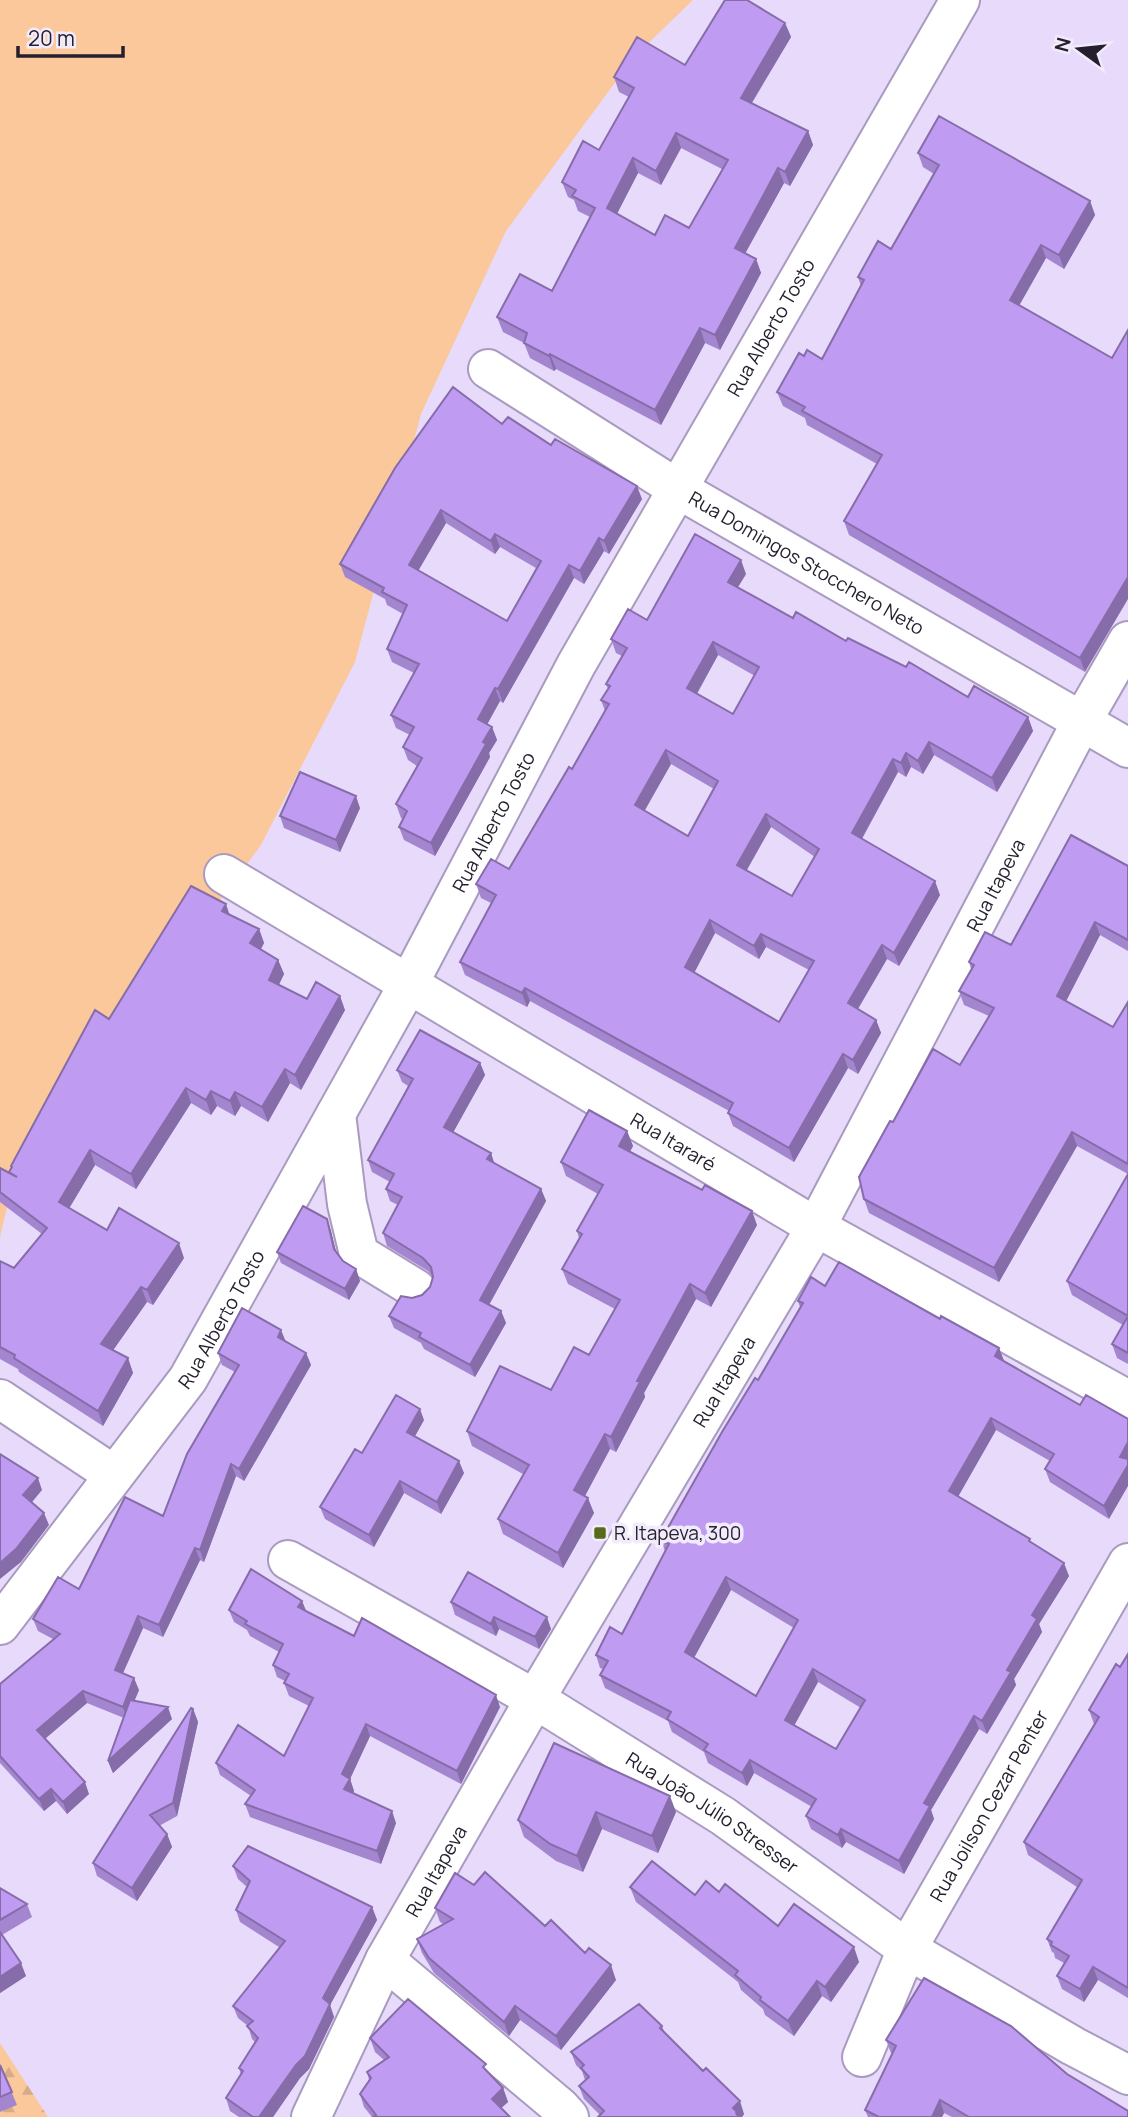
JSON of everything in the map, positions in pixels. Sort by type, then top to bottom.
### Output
[{"type":"street","name":"Rua Alberto Tosto","points":[[0,1625],[188,1379],[408,985],[576,665],[960,0]]},
{"type":"street","name":"Rua Domingos Stocchero Neto","points":[[488,369],[678,489],[1128,748]]},
{"type":"street","name":"Rua Itapeva","points":[[311,2117],[385,1960],[535,1699],[816,1227],[1082,721],[1128,641]]},
{"type":"street","name":"Rua Itararé","points":[[224,874],[816,1227],[1128,1400]]},
{"type":"street","points":[[336,1114],[348,1204],[359,1254],[416,1289]]},
{"type":"street","points":[[0,1399],[114,1475]]},
{"type":"street","name":"Rua João Júlio Stresser","points":[[288,1560],[535,1699],[723,1816],[907,1949],[1128,2075]]},
{"type":"street","name":"Rua Joilson Cezar Penter","points":[[862,2057],[907,1949],[1128,1563]]},
{"type":"street","points":[[385,1960],[569,2117]]},
{"type":"green space","points":[[0,0],[693,0],[633,58],[506,231],[421,414],[355,662],[261,845],[14,1178],[0,1237]]},
{"type":"green space","points":[[0,2043],[48,2117],[0,2117]]},
{"type":"building","points":[[725,0],[747,0],[785,23],[741,98],[808,131],[785,172],[778,168],[735,248],[756,259],[715,335],[700,328],[655,410],[524,343],[527,333],[497,317],[520,274],[552,291],[595,208],[572,196],[576,190],[562,182],[583,141],[599,150],[634,88],[614,77],[637,37],[685,65]],"holes":[[[676,133],[728,160],[689,228],[665,215],[655,235],[607,208],[633,158],[656,171]]]},
{"type":"building","points":[[939,116],[1090,201],[1059,255],[1041,245],[1010,300],[1112,358],[1128,330],[1128,577],[1080,658],[844,521],[882,455],[802,411],[805,407],[777,392],[799,353],[804,356],[807,350],[822,359],[864,280],[858,277],[878,241],[891,249],[939,165],[918,153]]},
{"type":"building","points":[[453,387],[502,424],[508,417],[551,445],[555,439],[637,486],[604,541],[599,538],[580,571],[569,565],[498,689],[495,688],[478,719],[492,727],[483,742],[486,744],[431,843],[399,827],[407,811],[396,804],[422,758],[403,747],[414,727],[391,715],[419,664],[387,649],[407,605],[382,592],[384,588],[340,564],[395,468]],"holes":[[[441,510],[491,541],[495,534],[541,561],[507,621],[409,565]]]},
{"type":"building","points":[[695,534],[741,560],[728,582],[793,618],[796,612],[846,641],[848,638],[906,667],[909,662],[968,697],[974,686],[1028,717],[992,778],[929,742],[918,761],[906,753],[901,763],[893,759],[852,833],[935,881],[894,953],[882,945],[848,1003],[876,1020],[853,1060],[843,1054],[789,1148],[728,1113],[733,1103],[525,988],[522,993],[460,962],[496,895],[476,884],[491,859],[509,869],[609,704],[601,700],[610,686],[606,684],[627,648],[611,639],[628,609],[647,620]],"holes":[[[713,642],[759,667],[733,714],[687,688]],[[666,750],[718,781],[688,836],[635,805]],[[766,814],[819,849],[792,896],[737,865]],[[710,920],[754,946],[761,934],[814,961],[779,1022],[685,967]]]},
{"type":"building","points":[[300,772],[356,796],[336,840],[280,816]]},
{"type":"building","points":[[1071,835],[1128,866],[1128,940],[1095,922],[1057,996],[1113,1027],[1128,1002],[1128,1164],[1072,1132],[994,1268],[864,1199],[859,1177],[933,1049],[960,1065],[994,1008],[959,991],[974,965],[969,962],[985,932],[1011,945]]},
{"type":"building","points":[[191,886],[226,904],[222,911],[259,929],[250,943],[278,960],[269,980],[307,999],[316,982],[340,996],[295,1075],[285,1069],[262,1107],[235,1092],[230,1101],[211,1091],[206,1100],[186,1088],[131,1174],[90,1150],[59,1202],[107,1230],[119,1208],[179,1243],[147,1290],[141,1287],[101,1344],[128,1358],[98,1411],[0,1347],[0,1261],[14,1268],[47,1228],[0,1192],[0,1168],[17,1177],[9,1172],[11,1166],[95,1010],[109,1019]]},
{"type":"building","points":[[420,1030],[480,1063],[444,1127],[491,1153],[487,1159],[541,1189],[480,1300],[501,1311],[470,1365],[419,1337],[421,1333],[389,1316],[401,1296],[412,1298],[422,1295],[430,1287],[433,1277],[431,1267],[423,1258],[383,1233],[402,1197],[386,1189],[394,1174],[368,1160],[413,1079],[397,1070]]},
{"type":"building","points":[[589,1110],[627,1131],[619,1146],[702,1190],[705,1185],[752,1211],[705,1293],[690,1284],[637,1381],[640,1382],[611,1437],[605,1434],[574,1490],[588,1498],[558,1553],[498,1519],[529,1465],[467,1431],[500,1366],[551,1390],[574,1347],[589,1355],[620,1300],[562,1269],[582,1234],[577,1231],[603,1185],[561,1162]]},
{"type":"building","points":[[1128,1174],[1128,1316],[1067,1281]]},
{"type":"building","points":[[303,1206],[327,1219],[334,1249],[343,1261],[356,1269],[345,1289],[277,1252]]},
{"type":"building","points":[[839,1262],[940,1319],[941,1316],[999,1348],[995,1356],[1080,1405],[1086,1395],[1128,1419],[1128,1442],[1120,1457],[1128,1459],[1128,1465],[1104,1506],[1045,1469],[1054,1454],[991,1418],[949,1491],[1030,1539],[1029,1541],[1064,1563],[1032,1615],[1037,1619],[1007,1670],[1011,1672],[982,1721],[974,1716],[924,1803],[930,1806],[899,1861],[841,1829],[838,1835],[806,1816],[816,1799],[750,1760],[742,1773],[704,1750],[708,1744],[667,1719],[671,1712],[600,1675],[608,1661],[596,1655],[610,1627],[622,1634],[669,1544],[661,1540],[722,1432],[755,1378],[758,1380],[803,1303],[798,1301],[811,1277],[825,1286]],"holes":[[[726,1577],[798,1620],[756,1696],[685,1652]],[[813,1669],[865,1700],[836,1749],[785,1720]]]},
{"type":"building","points":[[242,1308],[281,1330],[278,1337],[306,1353],[239,1469],[231,1464],[200,1550],[195,1548],[159,1625],[138,1616],[115,1670],[134,1678],[123,1707],[83,1691],[37,1730],[85,1782],[63,1802],[51,1789],[39,1799],[0,1756],[0,1684],[60,1634],[33,1619],[58,1577],[79,1589],[125,1497],[163,1516],[187,1454],[239,1365],[218,1353]]},
{"type":"building","points":[[1128,1316],[1128,1353],[1112,1344]]},
{"type":"building","points":[[396,1395],[420,1409],[407,1432],[459,1461],[437,1502],[400,1481],[369,1535],[320,1507],[355,1449],[362,1453]]},
{"type":"building","points":[[0,1454],[38,1478],[23,1495],[44,1513],[16,1549],[0,1563]]},
{"type":"building","points":[[251,1569],[302,1601],[298,1607],[354,1636],[362,1618],[496,1695],[457,1771],[366,1724],[342,1774],[350,1779],[344,1789],[392,1811],[377,1851],[245,1804],[255,1790],[216,1763],[238,1725],[284,1756],[313,1698],[284,1683],[289,1674],[273,1665],[283,1644],[245,1624],[247,1621],[229,1610]]},
{"type":"building","points":[[468,1572],[547,1617],[535,1637],[494,1617],[491,1624],[451,1602]]},
{"type":"building","points":[[1128,1654],[1128,1988],[1093,1967],[1080,1989],[1057,1976],[1069,1956],[1051,1945],[1052,1942],[1047,1939],[1082,1880],[1024,1842],[1099,1717],[1089,1710],[1116,1664],[1120,1667]]},
{"type":"building","points":[[130,1700],[168,1707],[108,1761]]},
{"type":"building","points":[[191,1708],[193,1709],[173,1803],[150,1815],[167,1834],[132,1888],[93,1863]]},
{"type":"building","points":[[554,1743],[670,1796],[652,1836],[596,1812],[577,1856],[550,1844],[518,1820]]},
{"type":"building","points":[[248,1846],[372,1907],[323,1998],[330,2004],[305,2056],[259,2117],[253,2117],[226,2098],[243,2071],[239,2068],[258,2038],[247,2026],[253,2021],[233,2006],[285,1941],[236,1910],[250,1881],[233,1866]]},
{"type":"building","points":[[652,1861],[695,1895],[706,1881],[719,1892],[725,1884],[778,1926],[794,1904],[854,1947],[825,1987],[817,1981],[788,2021],[760,2000],[761,1997],[735,1975],[738,1971],[630,1887]]},
{"type":"building","points":[[485,1872],[545,1926],[551,1920],[585,1953],[589,1948],[611,1965],[556,2036],[515,2006],[504,2022],[429,1958],[417,1939],[453,1919],[435,1908],[455,1873],[474,1885]]},
{"type":"building","points":[[0,1888],[27,1904],[0,1920]]},
{"type":"building","points":[[0,1932],[21,1963],[0,1977]]},
{"type":"building","points":[[924,1978],[1011,2026],[1067,2074],[1128,2111],[1128,2117],[969,2117],[940,2100],[932,2117],[879,2117],[865,2110],[896,2046],[886,2040]]},
{"type":"building","points":[[408,1999],[486,2064],[483,2067],[503,2088],[492,2099],[510,2117],[373,2117],[376,2115],[360,2094],[371,2078],[367,2072],[389,2057],[370,2038]]},
{"type":"building","points":[[639,2004],[703,2071],[706,2068],[740,2101],[733,2108],[739,2117],[598,2117],[604,2111],[579,2086],[589,2077],[581,2068],[584,2065],[571,2052]]},
{"type":"building","points":[[0,2065],[12,2092],[0,2097]]},
{"type":"place","name":"R. Itapeva, 300","points":[[600,1533]]}]
